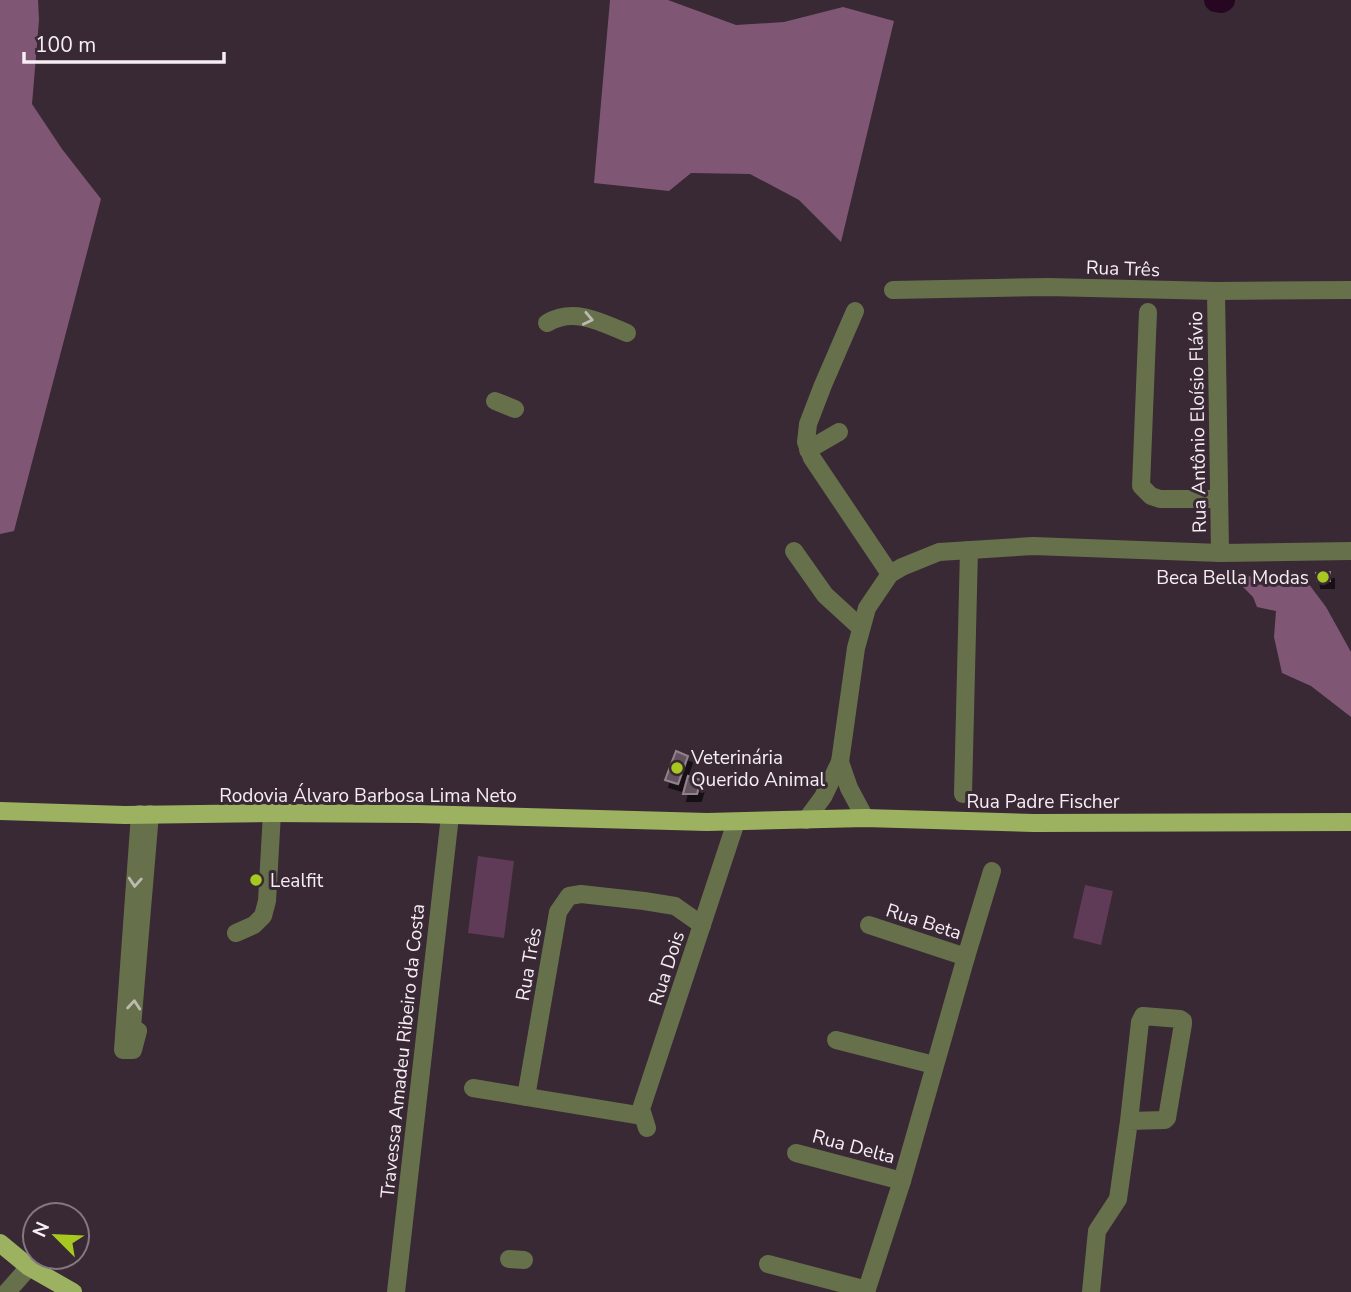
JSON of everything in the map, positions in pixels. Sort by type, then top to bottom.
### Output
[{"type":"main road","name":"Rodovia Álvaro Barbosa Lima Neto","points":[[0,811],[203,815],[417,814],[736,822]]},
{"type":"main road","name":"Rua Padre Fischer","points":[[736,822],[864,818],[1034,823],[1351,822]]},
{"type":"main road","points":[[0,1244],[21,1261]]},
{"type":"main road","points":[[36,1271],[73,1292]]},
{"type":"street","name":"Rua Três","points":[[893,290],[1048,287],[1216,291],[1351,290]]},
{"type":"street","name":"Rua Antônio Eloísio Flávio","points":[[1216,291],[1220,553]]},
{"type":"street","points":[[855,311],[808,424],[808,450],[890,574]]},
{"type":"street","points":[[1147,312],[1141,486],[1160,499],[1219,499]]},
{"type":"street","points":[[547,323],[566,316],[591,318],[627,333]]},
{"type":"street","points":[[495,401],[515,410]]},
{"type":"street","points":[[808,450],[839,432]]},
{"type":"street","points":[[806,820],[823,797],[840,762],[856,648],[867,608],[890,574],[902,566],[939,551],[1033,546],[1220,553],[1351,551]]},
{"type":"street","points":[[963,794],[969,550]]},
{"type":"street","points":[[794,551],[825,595],[861,628]]},
{"type":"street","points":[[840,762],[864,818]]},
{"type":"street","points":[[236,933],[254,925],[265,908],[272,813]]},
{"type":"street","points":[[145,814],[132,1027],[138,1031],[134,1050],[123,1050],[145,814]]},
{"type":"street","name":"Travessa Amadeu Ribeiro da Costa","points":[[396,1292],[450,816]]},
{"type":"street","name":"Rua Dois","points":[[526,1097],[645,1122],[641,1109],[736,822]]},
{"type":"street","points":[[768,1264],[867,1291],[992,871]]},
{"type":"street","name":"Rua Três","points":[[526,1097],[558,912],[569,897],[581,894],[675,906],[702,925]]},
{"type":"street","name":"Rua Beta","points":[[869,925],[966,957]]},
{"type":"street","points":[[1091,1292],[1097,1231],[1118,1199],[1141,1018],[1180,1019],[1183,1024],[1167,1118],[1129,1121]]},
{"type":"street","points":[[836,1040],[934,1065]]},
{"type":"street","points":[[473,1088],[526,1097]]},
{"type":"street","name":"Rua Delta","points":[[796,1153],[901,1181]]},
{"type":"street","points":[[7,1292],[25,1271]]},
{"type":"shaded area","points":[[0,0],[38,0],[39,20],[32,104],[62,149],[101,199],[14,531],[0,534]]},
{"type":"shaded area","points":[[610,0],[668,0],[736,25],[784,22],[843,7],[894,21],[841,242],[799,200],[750,174],[691,173],[669,191],[594,183]]},
{"type":"shaded area","points":[[1302,575],[1326,607],[1351,652],[1351,717],[1311,686],[1282,673],[1274,637],[1276,611],[1257,607],[1253,597],[1232,576]]},
{"type":"shaded area","points":[[478,856],[514,861],[504,938],[468,933]]},
{"type":"shaded area","points":[[1085,885],[1113,891],[1101,945],[1073,938]]},
{"type":"building","name":"Beca Bella Modas","points":[[1330,572],[1330,581],[1317,581],[1316,573]]},
{"type":"building","name":"Veterinária Querido Animal","points":[[676,751],[688,756],[678,784],[665,780]]},
{"type":"building","points":[[688,776],[701,780],[697,794],[683,794]]},
{"type":"waterway","points":[[1216,0],[1223,0]]},
{"type":"place","name":"Beca Bella Modas","points":[[1323,577]]},
{"type":"place","name":"Veterinária Querido Animal","points":[[677,768]]},
{"type":"place","name":"Lealfit","points":[[256,880]]}]
